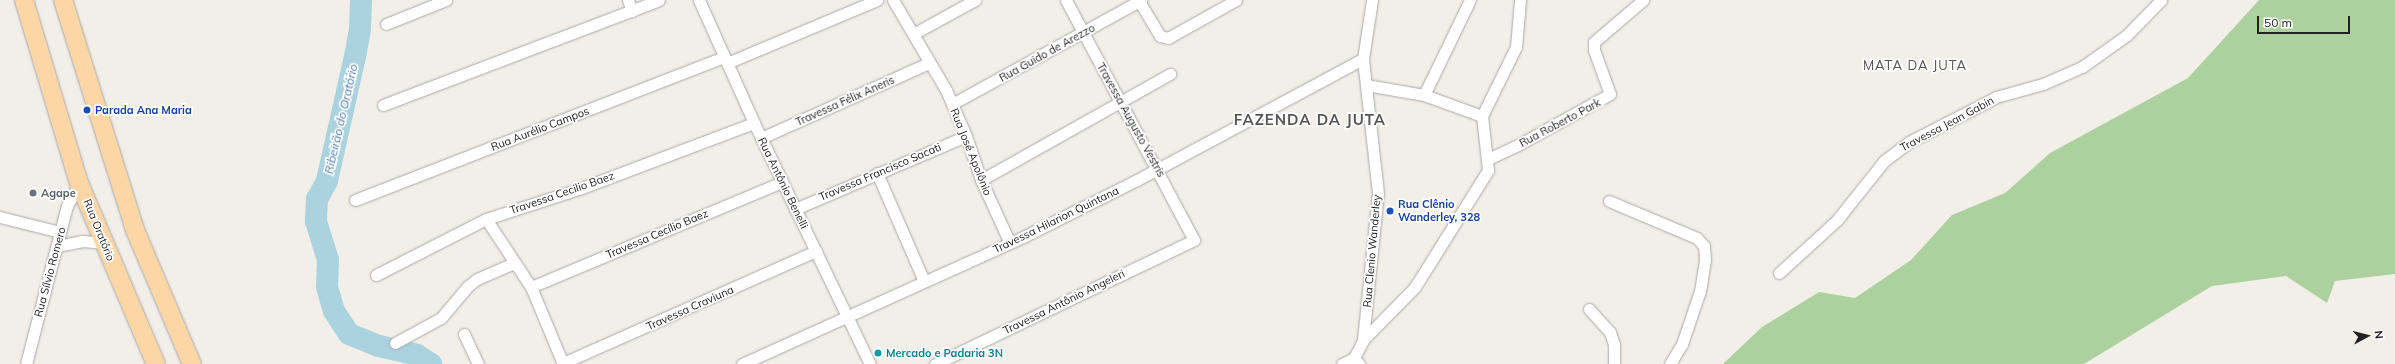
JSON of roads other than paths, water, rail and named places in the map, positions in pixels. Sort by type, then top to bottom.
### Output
[{"type":"main road","name":"Rua Oratório","points":[[24,0],[80,183],[103,243],[156,364]]},
{"type":"main road","points":[[63,0],[135,230],[192,364]]},
{"type":"street","points":[[386,24],[446,0]]},
{"type":"street","points":[[628,0],[632,11]]},
{"type":"street","points":[[383,105],[659,0]]},
{"type":"street","name":"Rua Antônio Benelli","points":[[699,0],[761,138],[870,364]]},
{"type":"street","name":"Rua Aurélio Campos","points":[[355,200],[726,60],[877,0]]},
{"type":"street","name":"Rua José Apolônio","points":[[894,0],[952,104],[966,136],[981,180],[1010,243]]},
{"type":"street","points":[[913,34],[975,0]]},
{"type":"street","name":"Travessa Augusto Vestris","points":[[1066,0],[1158,168],[1194,240]]},
{"type":"street","points":[[1140,1],[1160,36],[1168,38],[1236,0]]},
{"type":"street","name":"Rua Clenio Wanderley","points":[[1356,361],[1363,340],[1378,193],[1363,59],[1372,0]]},
{"type":"street","points":[[1424,95],[1470,0]]},
{"type":"street","points":[[1363,340],[1398,305],[1425,272],[1488,170],[1488,159],[1482,116],[1516,47],[1520,0]]},
{"type":"street","name":"Rua Roberto Park","points":[[1488,159],[1518,145],[1610,94],[1594,50],[1594,42],[1642,0]]},
{"type":"street","name":"Travessa Jean Gabin","points":[[1779,273],[1837,220],[1884,161],[1904,146],[1996,98],[2043,84],[2082,67],[2127,35],[2161,0]]},
{"type":"street","name":"Rua Guido de Arezzo","points":[[952,104],[1140,1]]},
{"type":"street","name":"Travessa Hilarion Quintana","points":[[742,364],[1010,243],[1158,168],[1363,59]]},
{"type":"street","name":"Travessa Félix Aneris","points":[[761,138],[929,63]]},
{"type":"street","points":[[981,180],[1170,74]]},
{"type":"street","points":[[1366,85],[1424,95],[1482,116]]},
{"type":"street","name":"Travessa Cecilio Baez","points":[[376,274],[486,219],[579,189],[754,122]]},
{"type":"street","name":"Travessa Francisco Sacati","points":[[795,209],[966,136]]},
{"type":"street","points":[[877,173],[924,281]]},
{"type":"street","name":"Travessa Cecílio Baez","points":[[531,287],[782,182]]},
{"type":"street","name":"Rua Sílvio Romero","points":[[26,364],[67,206],[80,183]]},
{"type":"street","points":[[1609,201],[1697,238],[1704,246],[1705,260],[1700,291],[1682,344],[1670,364]]},
{"type":"street","points":[[0,217],[60,232]]},
{"type":"street","points":[[486,219],[531,287],[563,364]]},
{"type":"street","name":"Travessa Antônio Angeleri","points":[[934,364],[1194,240]]},
{"type":"street","points":[[57,246],[82,241],[103,243]]},
{"type":"street","name":"Travessa Craviuna","points":[[563,364],[816,251]]},
{"type":"street","points":[[396,343],[441,318],[468,286],[477,279],[514,263]]},
{"type":"street","points":[[1589,309],[1610,332],[1614,344],[1614,364]]},
{"type":"street","points":[[464,334],[478,364]]},
{"type":"street","points":[[1342,364],[1356,361]]},
{"type":"waterway","name":"Ribeirão do Oratório","points":[[361,0],[360,29],[356,52],[327,181],[317,199],[316,221],[328,260],[327,287],[334,311],[349,334],[379,346],[417,355],[431,364]]},
{"type":"place","name":"Parada Ana Maria","points":[[87,110]]},
{"type":"place","name":"Agape","points":[[33,193]]},
{"type":"place","name":"Rua Clênio Wanderley, 328","points":[[1390,211]]},
{"type":"place","name":"Mercado e Padaria 3N","points":[[878,353]]},
{"type":"district","name":"MATA DA JUTA","points":[[1915,65]]},
{"type":"district","name":"FAZENDA DA JUTA","points":[[1310,120]]}]
